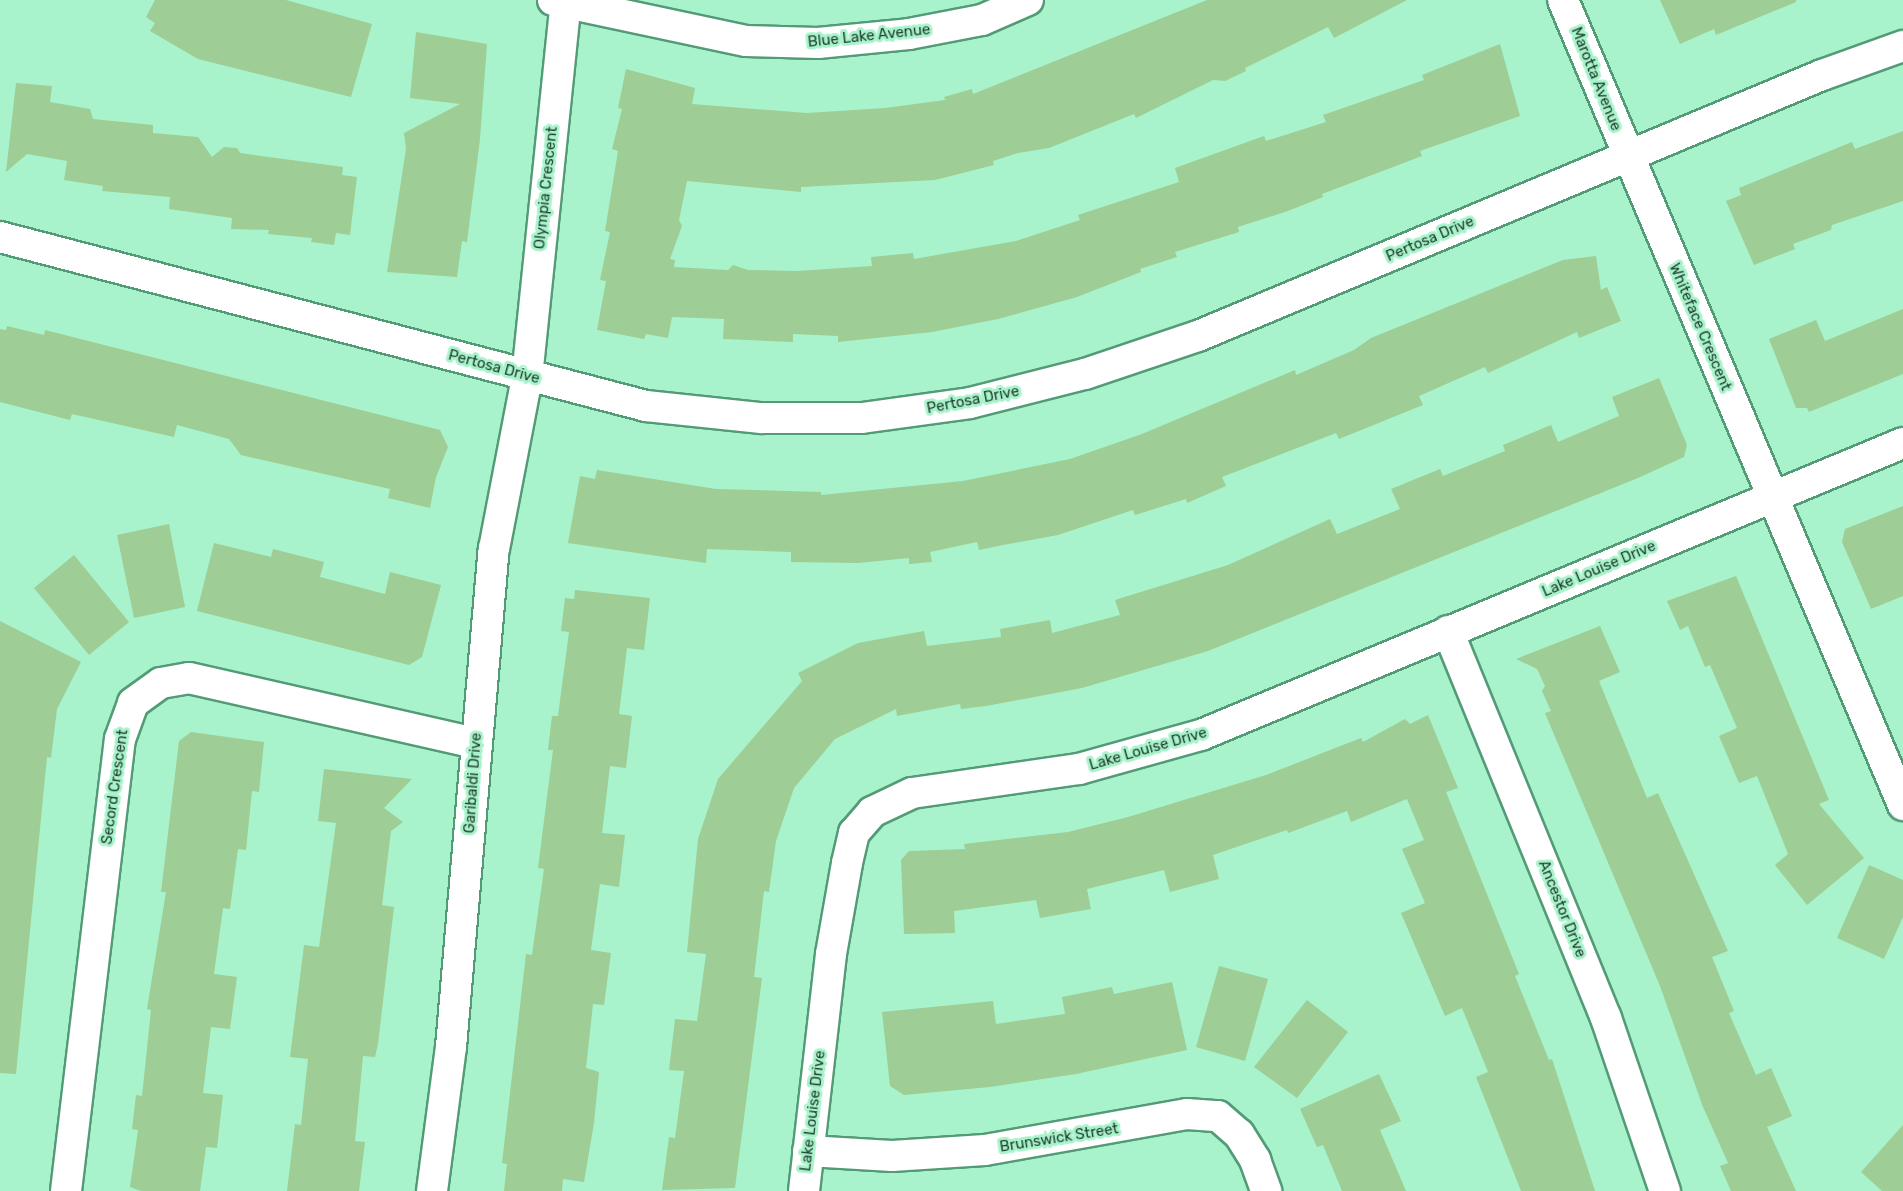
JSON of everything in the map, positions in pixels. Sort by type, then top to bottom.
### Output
[{"type":"street","name":"Blue Lake Avenue","points":[[561,1],[746,41],[818,43],[909,34],[982,20],[1028,0]]},
{"type":"street","name":"Marotta Avenue","points":[[1563,0],[1628,157]]},
{"type":"street","name":"Olympia Crescent","points":[[527,377],[561,1]]},
{"type":"street","name":"Pertosa Drive","points":[[0,237],[527,377],[646,406],[760,418],[862,418],[970,403],[1084,374],[1198,336],[1822,75],[1903,46]]},
{"type":"street","name":"Whiteface Crescent","points":[[1628,157],[1903,804]]},
{"type":"street","name":"Garibaldi Drive","points":[[432,1191],[451,1047],[475,743],[494,549],[527,377]]},
{"type":"street","points":[[1773,496],[1903,443]]},
{"type":"street","name":"Lake Louise Drive","points":[[804,1191],[831,954],[847,863],[854,833],[872,812],[912,794],[1079,769],[1163,748],[1222,728],[1773,496]]},
{"type":"street","name":"Ancestor Drive","points":[[1448,631],[1606,1018],[1665,1191]]},
{"type":"street","name":"Secord Crescent","points":[[66,1191],[120,739],[133,703],[161,683],[189,678],[475,743]]},
{"type":"street","name":"Brunswick Street","points":[[808,1151],[892,1156],[985,1150],[1187,1114],[1218,1116],[1239,1134],[1255,1160],[1266,1191]]},
{"type":"building","points":[[155,0],[286,0],[372,24],[351,97],[198,59],[150,31],[155,23],[146,17]]},
{"type":"building","points":[[1207,0],[1407,0],[1334,38],[1328,27],[1245,68],[1246,71],[1225,81],[1213,80],[1136,118],[1134,114],[1049,148],[1018,153],[993,161],[994,165],[935,180],[801,187],[801,192],[687,181],[679,220],[682,226],[670,259],[675,260],[674,267],[728,270],[733,265],[748,270],[797,271],[872,266],[871,257],[913,253],[914,259],[1016,241],[1080,220],[1078,215],[1179,182],[1175,168],[1264,136],[1266,141],[1326,122],[1323,115],[1424,80],[1422,75],[1500,44],[1520,116],[1420,151],[1422,156],[1322,194],[1323,197],[1288,211],[1238,227],[1239,232],[1175,252],[1177,257],[1140,269],[1141,272],[1077,297],[998,319],[932,332],[838,342],[838,336],[793,334],[793,342],[723,339],[724,319],[672,317],[668,338],[646,334],[644,339],[597,330],[606,281],[600,280],[610,232],[605,231],[618,151],[612,149],[622,109],[618,108],[626,69],[695,88],[692,104],[807,113],[885,108],[945,100],[944,97],[972,89],[973,94]]},
{"type":"building","points":[[1660,0],[1796,0],[1796,2],[1716,35],[1714,29],[1680,44]]},
{"type":"building","points":[[416,32],[487,44],[480,139],[467,242],[462,241],[457,277],[387,272],[406,149],[404,133],[460,104],[410,98]]},
{"type":"building","points":[[16,83],[52,86],[50,102],[90,109],[93,119],[153,125],[153,133],[198,137],[212,157],[224,147],[237,148],[240,153],[343,167],[342,175],[357,177],[350,235],[336,233],[334,245],[311,242],[312,238],[268,234],[269,230],[231,229],[232,218],[169,209],[170,197],[102,191],[103,186],[64,180],[67,161],[27,154],[6,172]]},
{"type":"building","points":[[1903,131],[1903,201],[1832,225],[1831,230],[1793,244],[1795,249],[1754,265],[1726,201],[1741,195],[1739,188],[1852,142],[1855,149]]},
{"type":"building","points":[[1596,256],[1601,290],[1607,287],[1621,321],[1579,338],[1577,332],[1488,373],[1485,367],[1419,396],[1423,405],[1339,439],[1336,433],[1222,477],[1226,486],[1187,503],[1186,499],[1135,515],[1133,510],[1058,535],[979,550],[977,542],[930,552],[932,562],[909,564],[909,558],[858,563],[791,562],[791,552],[707,549],[706,563],[568,543],[580,476],[595,479],[597,470],[716,489],[821,492],[821,495],[963,481],[1070,459],[1142,434],[1295,370],[1296,375],[1354,350],[1371,338],[1563,260]]},
{"type":"building","points":[[1903,309],[1903,374],[1809,412],[1807,408],[1796,408],[1769,339],[1816,320],[1825,341]]},
{"type":"building","points":[[7,326],[44,335],[45,330],[440,430],[448,447],[436,477],[430,508],[388,498],[390,489],[241,455],[229,439],[177,425],[174,437],[72,414],[70,420],[0,402],[0,329],[6,330]]},
{"type":"building","points":[[1659,378],[1687,445],[1684,457],[1638,478],[1208,651],[1082,688],[986,706],[961,709],[960,704],[897,716],[896,709],[835,739],[794,788],[776,841],[769,892],[764,891],[754,977],[762,978],[735,1188],[662,1190],[669,1137],[675,1138],[684,1071],[669,1070],[675,1019],[697,1021],[706,954],[687,952],[698,839],[718,779],[802,681],[798,673],[858,643],[924,631],[927,646],[1001,637],[1000,629],[1050,620],[1052,633],[1120,615],[1115,600],[1228,565],[1330,519],[1337,534],[1400,509],[1391,489],[1440,469],[1443,476],[1505,451],[1503,445],[1551,425],[1558,442],[1619,416],[1612,397]]},
{"type":"building","points":[[1903,506],[1903,596],[1871,609],[1842,542],[1845,529]]},
{"type":"building","points":[[169,524],[185,607],[134,618],[117,535]]},
{"type":"building","points":[[214,543],[271,557],[273,549],[324,562],[320,577],[385,594],[390,572],[441,585],[422,657],[409,665],[197,611]]},
{"type":"building","points":[[74,555],[129,622],[89,655],[34,588]]},
{"type":"building","points":[[1736,576],[1829,800],[1819,804],[1864,858],[1807,905],[1775,865],[1788,854],[1757,776],[1739,783],[1719,736],[1737,728],[1710,665],[1705,667],[1688,626],[1680,630],[1667,601]]},
{"type":"building","points":[[575,590],[650,598],[644,650],[627,648],[619,714],[632,716],[626,768],[610,766],[602,833],[625,835],[619,887],[600,884],[591,950],[611,953],[604,1005],[593,1004],[586,1068],[599,1072],[594,1123],[584,1182],[563,1179],[562,1191],[504,1191],[507,1164],[502,1163],[526,954],[532,955],[544,869],[538,868],[553,750],[548,750],[552,716],[558,716],[569,632],[561,631],[565,598],[574,599]]},
{"type":"building","points":[[0,621],[81,662],[57,709],[51,758],[47,757],[16,1074],[0,1073]]},
{"type":"building","points":[[1600,626],[1620,672],[1599,681],[1647,798],[1658,793],[1728,951],[1712,957],[1734,1011],[1729,1013],[1756,1075],[1771,1068],[1792,1116],[1767,1127],[1796,1191],[1731,1191],[1720,1166],[1728,1163],[1703,1107],[1660,986],[1545,713],[1551,711],[1542,691],[1545,686],[1537,669],[1516,659]]},
{"type":"building","points":[[1428,715],[1458,788],[1446,792],[1519,974],[1515,976],[1549,1060],[1552,1059],[1595,1191],[1521,1191],[1476,1077],[1488,1072],[1462,1008],[1445,1016],[1401,913],[1425,903],[1402,849],[1424,840],[1407,799],[1351,822],[1347,811],[1288,833],[1287,830],[1213,855],[1219,879],[1170,892],[1164,870],[1087,889],[1091,909],[1040,918],[1036,900],[954,911],[955,933],[904,934],[901,860],[909,851],[965,849],[964,844],[1068,832],[1128,817],[1266,775],[1361,738],[1363,742],[1405,719],[1410,724]]},
{"type":"building","points":[[191,732],[264,742],[259,792],[252,791],[246,850],[238,849],[230,909],[223,908],[214,974],[237,977],[230,1029],[211,1027],[203,1093],[223,1095],[217,1148],[206,1147],[200,1191],[141,1191],[130,1187],[138,1130],[132,1129],[136,1095],[142,1096],[151,1010],[147,1009],[166,892],[161,892],[179,741]]},
{"type":"building","points":[[324,769],[412,779],[384,808],[403,822],[391,831],[382,905],[394,907],[378,1044],[375,1057],[363,1056],[355,1141],[365,1142],[359,1191],[287,1191],[295,1124],[301,1125],[308,1059],[290,1057],[304,945],[319,947],[336,823],[318,821]]},
{"type":"building","points":[[1869,865],[1903,880],[1903,917],[1884,959],[1837,938]]},
{"type":"building","points":[[1219,966],[1268,979],[1245,1061],[1196,1047]]},
{"type":"building","points":[[1172,982],[1187,1050],[1076,1074],[990,1087],[904,1095],[890,1086],[882,1012],[993,1001],[996,1024],[1065,1014],[1062,997],[1112,987],[1114,994]]},
{"type":"building","points":[[1307,1000],[1348,1032],[1297,1098],[1254,1067]]},
{"type":"building","points":[[1379,1074],[1401,1121],[1380,1130],[1406,1191],[1342,1191],[1323,1145],[1317,1147],[1300,1109]]},
{"type":"building","points":[[1903,1125],[1903,1191],[1882,1191],[1861,1172]]}]
